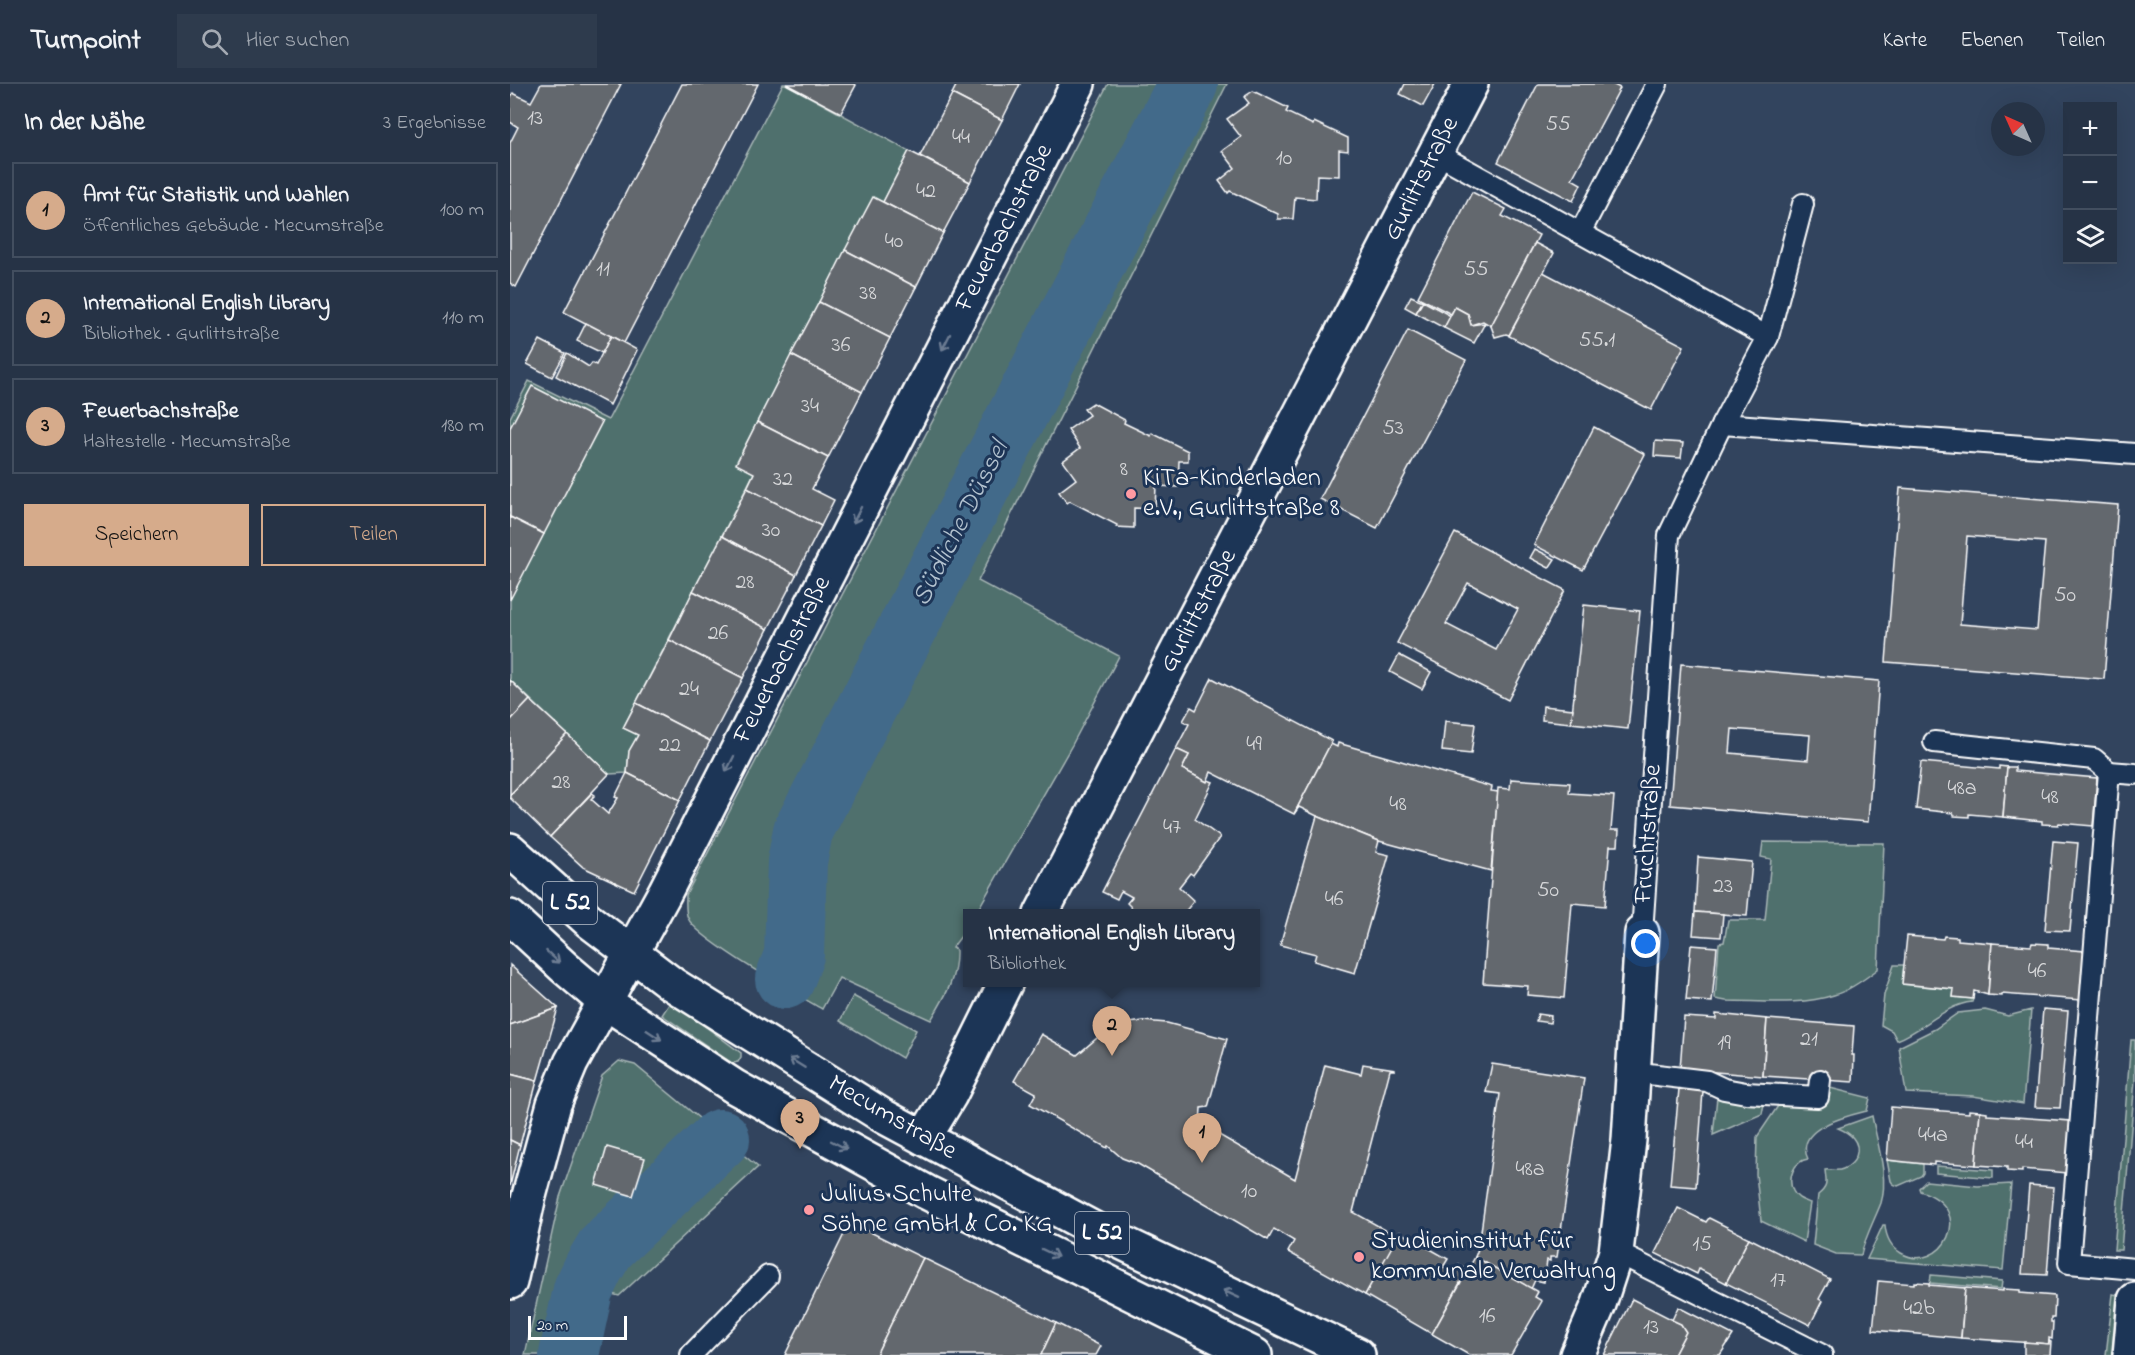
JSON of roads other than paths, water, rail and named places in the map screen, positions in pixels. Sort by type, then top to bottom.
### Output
[{"type":"street","name":"Feuerbachstraße","points":[[510,1282],[529,1196],[554,1104],[575,1056],[632,954],[1078,84]]},
{"type":"street","name":"Gurlittstraße","points":[[1044,909],[1472,84]]},
{"type":"street","name":"L 52","points":[[510,850],[589,921],[632,954]]},
{"type":"street","name":"L 52","points":[[510,917],[605,1002]]},
{"type":"street","name":"Fruchtstraße","points":[[1577,1355],[1599,1304],[1616,1252],[1629,1140],[1642,933]]},
{"type":"street","name":"Mecumstraße","points":[[632,954],[672,984],[883,1116],[1098,1231],[1358,1355]]},
{"type":"street","points":[[924,1138],[950,1095],[1004,987]]},
{"type":"street","name":"Mecumstraße","points":[[605,1002],[735,1087],[813,1131],[926,1192],[1255,1355]]},
{"type":"street","points":[[2130,1355],[2135,1300]]},
{"type":"lane","points":[[1580,233],[1657,84]]},
{"type":"lane","points":[[1436,153],[1768,337]]},
{"type":"lane","name":"Fruchtstraße","points":[[1642,933],[1669,535],[1722,424],[1768,337],[1803,204]]},
{"type":"lane","points":[[1722,424],[2135,454]]},
{"type":"lane","points":[[1934,742],[2094,759],[2109,772],[2135,774]]},
{"type":"lane","points":[[2109,772],[2069,1263],[2135,1269]]},
{"type":"lane","points":[[1632,1072],[1707,1081],[1724,1089],[1746,1093],[1783,1095],[1818,1096],[1820,1080]]},
{"type":"lane","points":[[1616,1252],[1822,1355]]},
{"type":"lane","points":[[692,1355],[768,1276]]},
{"type":"waterway","name":"Südliche Düssel","points":[[785,979],[794,955],[797,862],[803,831],[1188,84]]},
{"type":"waterway","name":"Südliche Düssel","points":[[569,1355],[583,1290],[606,1247],[720,1139]]},
{"type":"place","name":"KiTa-Kinderladen e.V., Gurlittstraße 8","points":[[1131,494]]},
{"type":"place","name":"International English Library","points":[[1112,1056]]},
{"type":"place","name":"Feuerbachstraße","points":[[800,1149]]},
{"type":"place","name":"Amt für Statistik und Wahlen","points":[[1202,1163]]},
{"type":"place","name":"Julius Schulte Söhne GmbH & Co. KG","points":[[809,1210]]},
{"type":"place","name":"Studieninstitut für kommunale Verwaltung","points":[[1359,1257]]}]
